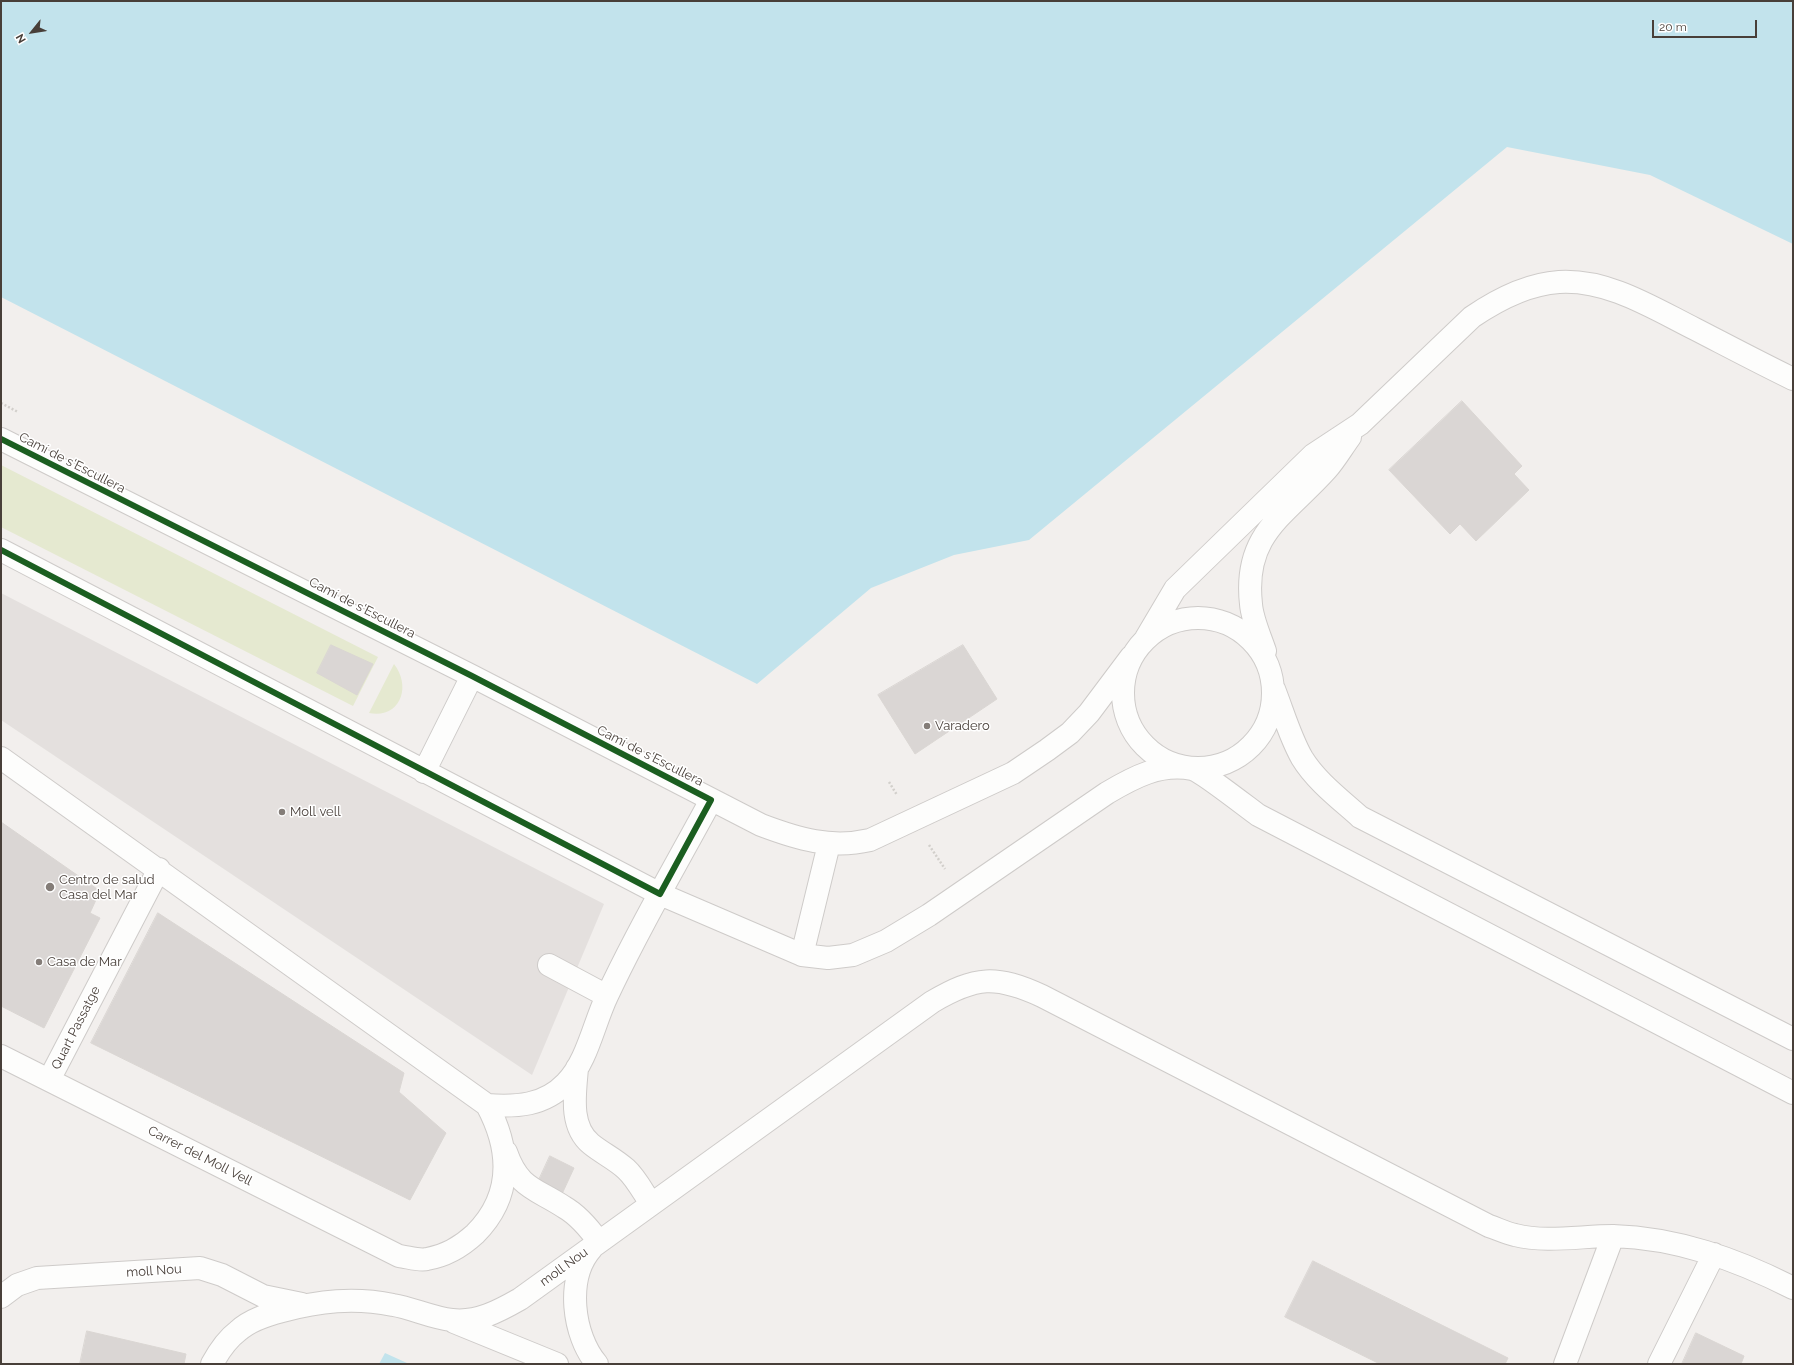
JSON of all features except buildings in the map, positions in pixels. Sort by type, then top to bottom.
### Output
[{"type":"street","points":[[1793,380],[1637,300],[1600,286],[1578,282],[1558,282],[1535,286],[1518,292],[1491,304],[1472,317],[1360,424],[1327,469],[1272,523],[1259,544],[1253,563],[1251,578],[1251,606],[1269,664],[1274,689],[1302,758],[1322,784],[1360,817],[1793,1039]]},
{"type":"street","points":[[1146,638],[1175,589],[1313,455],[1360,424]]},
{"type":"street","name":"Camí de s'Escullera","points":[[1,440],[472,676],[761,825],[787,835],[830,844],[851,844],[870,840],[914,821],[1013,773],[1070,733],[1089,713],[1146,638]]},
{"type":"street","points":[[1,550],[660,894],[802,955],[828,958],[853,955],[886,941],[961,893],[1107,793],[1137,775],[1161,768],[1193,769],[1219,766],[1242,756],[1260,738],[1272,714],[1274,689]]},
{"type":"street","points":[[1146,638],[1166,624],[1190,618],[1214,618],[1237,627],[1256,643],[1269,664]]},
{"type":"street","points":[[1131,657],[1123,680],[1123,705],[1131,728],[1147,749],[1168,763],[1193,769],[1258,814],[1793,1093]]},
{"type":"street","points":[[424,772],[472,676]]},
{"type":"street","points":[[1,758],[159,869],[487,1105],[495,1121],[512,1168],[519,1179],[526,1186],[565,1207],[577,1216],[598,1242],[932,1002],[953,989],[977,982],[999,980],[1020,986],[1042,996],[1489,1226],[1516,1235],[1544,1238],[1613,1236],[1661,1240],[1714,1254],[1768,1275],[1793,1288]]},
{"type":"street","points":[[487,1105],[512,1106],[533,1103],[551,1095],[566,1084],[577,1068],[607,996],[711,800]]},
{"type":"street","points":[[802,955],[830,844]]},
{"type":"street","name":"Quart Passatge","points":[[50,1080],[159,869]]},
{"type":"street","points":[[549,965],[607,996]]},
{"type":"street","name":"Carrer del Moll Vell","points":[[1,1056],[399,1256],[426,1260],[451,1252],[467,1241],[487,1222],[498,1202],[504,1180],[505,1162],[503,1143]]},
{"type":"street","points":[[577,1068],[574,1106],[576,1120],[581,1132],[589,1143],[627,1170],[651,1204]]},
{"type":"street","points":[[1565,1364],[1613,1236]]},
{"type":"street","name":"moll Nou","points":[[451,1320],[476,1319],[497,1312],[520,1299],[598,1242]]},
{"type":"street","name":"moll Nou","points":[[597,1364],[582,1340],[577,1323],[575,1304],[580,1270],[588,1253],[598,1242]]},
{"type":"street","points":[[1659,1364],[1714,1254]]},
{"type":"street","name":"moll Nou","points":[[1,1297],[17,1285],[37,1278],[200,1268],[222,1274],[263,1296],[305,1305]]},
{"type":"street","name":"moll Nou","points":[[212,1364],[219,1350],[239,1330],[264,1316],[305,1305],[328,1301],[354,1300],[392,1304],[451,1320],[557,1364]]},
{"type":"path","points":[[889,782],[961,893]]},
{"type":"green space","points":[[1,465],[378,657],[353,706],[1,527]]},
{"type":"green space","points":[[394,664],[402,682],[400,699],[389,711],[380,714],[369,713]]},
{"type":"shaded area","name":"Moll vell","points":[[1,593],[604,904],[532,1075],[1,720]]},
{"type":"water","points":[[1,1],[1793,1],[1793,244],[1650,175],[1507,147],[1029,540],[954,555],[871,588],[757,684],[1,297]]},
{"type":"water","points":[[385,1353],[407,1363],[379,1364]]},
{"type":"cycle path","points":[[1,439],[472,676],[711,800],[660,894],[1,550]]},
{"type":"place","name":"Varadero","points":[[927,726]]},
{"type":"place","name":"Moll vell","points":[[282,812]]},
{"type":"place","name":"Centro de salud Casa del Mar","points":[[50,887]]},
{"type":"place","name":"Casa de Mar","points":[[39,962]]}]
